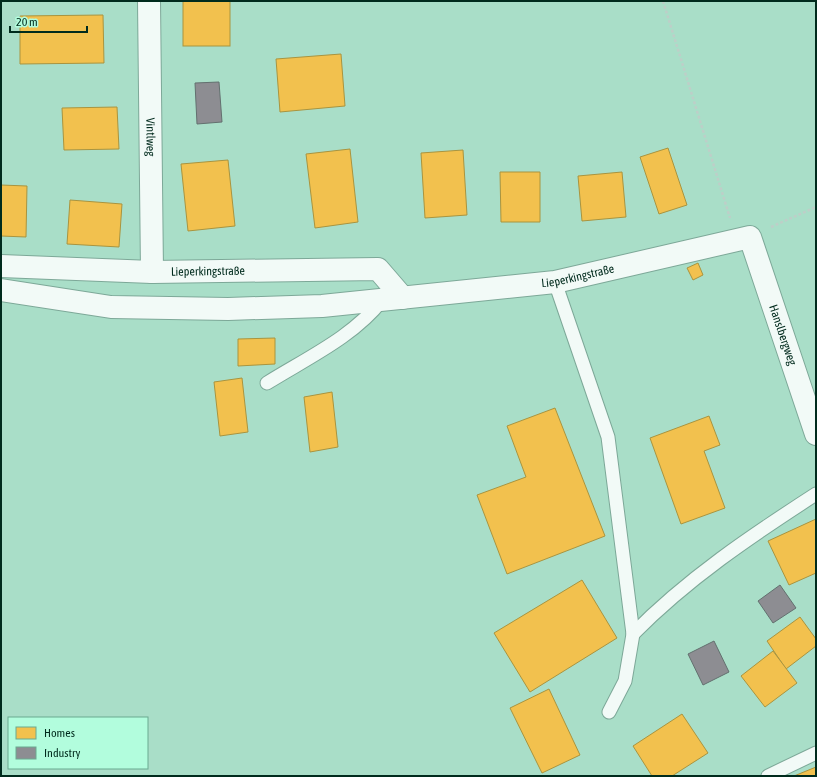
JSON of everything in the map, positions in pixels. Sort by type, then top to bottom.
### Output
[{"type":"street","name":"Vintlweg","points":[[149,1],[152,272]]},
{"type":"street","name":"Lieperkingstraße","points":[[1,290],[111,307],[228,309],[322,306],[555,282],[744,238]]},
{"type":"street","name":"Hanslbergweg","points":[[744,238],[816,434]]},
{"type":"street","name":"Lieperkingstraße","points":[[1,266],[152,272],[378,269],[392,299]]},
{"type":"lane","points":[[555,282],[608,437],[633,634],[625,681],[609,712]]},
{"type":"lane","points":[[267,383],[354,329],[392,299]]},
{"type":"lane","points":[[633,634],[661,605],[703,570],[816,494]]},
{"type":"lane","points":[[768,776],[816,753]]},
{"type":"path","points":[[663,1],[744,238],[816,207]]},
{"type":"building: Homes","points":[[183,1],[230,1],[230,46],[183,46]]},
{"type":"building: Homes","points":[[103,15],[104,63],[20,64],[20,16]]},
{"type":"building: Homes","points":[[341,54],[345,106],[280,112],[276,59]]},
{"type":"building: Homes","points":[[117,107],[119,149],[64,150],[62,108]]},
{"type":"building: Homes","points":[[668,148],[687,205],[659,214],[640,157]]},
{"type":"building: Homes","points":[[350,149],[358,222],[315,228],[306,154]]},
{"type":"building: Homes","points":[[463,150],[467,215],[425,218],[421,153]]},
{"type":"building: Homes","points":[[228,160],[235,226],[188,231],[181,164]]},
{"type":"building: Homes","points":[[500,172],[540,172],[540,222],[501,222]]},
{"type":"building: Homes","points":[[622,172],[626,217],[582,221],[578,176]]},
{"type":"building: Homes","points":[[1,185],[27,186],[26,237],[1,236]]},
{"type":"building: Homes","points":[[70,200],[122,204],[119,247],[67,244]]},
{"type":"building: Homes","points":[[698,263],[703,275],[693,280],[687,268]]},
{"type":"building: Homes","points":[[275,338],[275,364],[238,366],[238,339]]},
{"type":"building: Homes","points":[[242,378],[248,432],[220,436],[214,382]]},
{"type":"building: Homes","points":[[332,392],[338,447],[310,452],[304,397]]},
{"type":"building: Homes","points":[[555,408],[605,536],[507,574],[477,495],[526,477],[507,426]]},
{"type":"building: Homes","points":[[709,416],[720,445],[704,451],[725,508],[681,524],[650,438]]},
{"type":"building: Homes","points":[[816,519],[816,573],[789,585],[768,541]]},
{"type":"building: Homes","points":[[582,580],[617,638],[530,692],[494,633]]},
{"type":"building: Homes","points":[[800,617],[816,639],[816,646],[786,669],[767,641]]},
{"type":"building: Homes","points":[[773,651],[797,683],[765,707],[741,676]]},
{"type":"building: Homes","points":[[549,689],[580,755],[542,773],[510,708]]},
{"type":"building: Homes","points":[[682,714],[708,753],[672,776],[652,776],[633,746]]},
{"type":"building: Homes","points":[[816,767],[816,776],[794,776]]},
{"type":"building: Industry","points":[[219,82],[222,122],[197,124],[195,83]]},
{"type":"building: Industry","points":[[780,585],[796,608],[773,623],[758,601]]},
{"type":"building: Industry","points":[[714,641],[729,672],[703,685],[688,654]]}]
